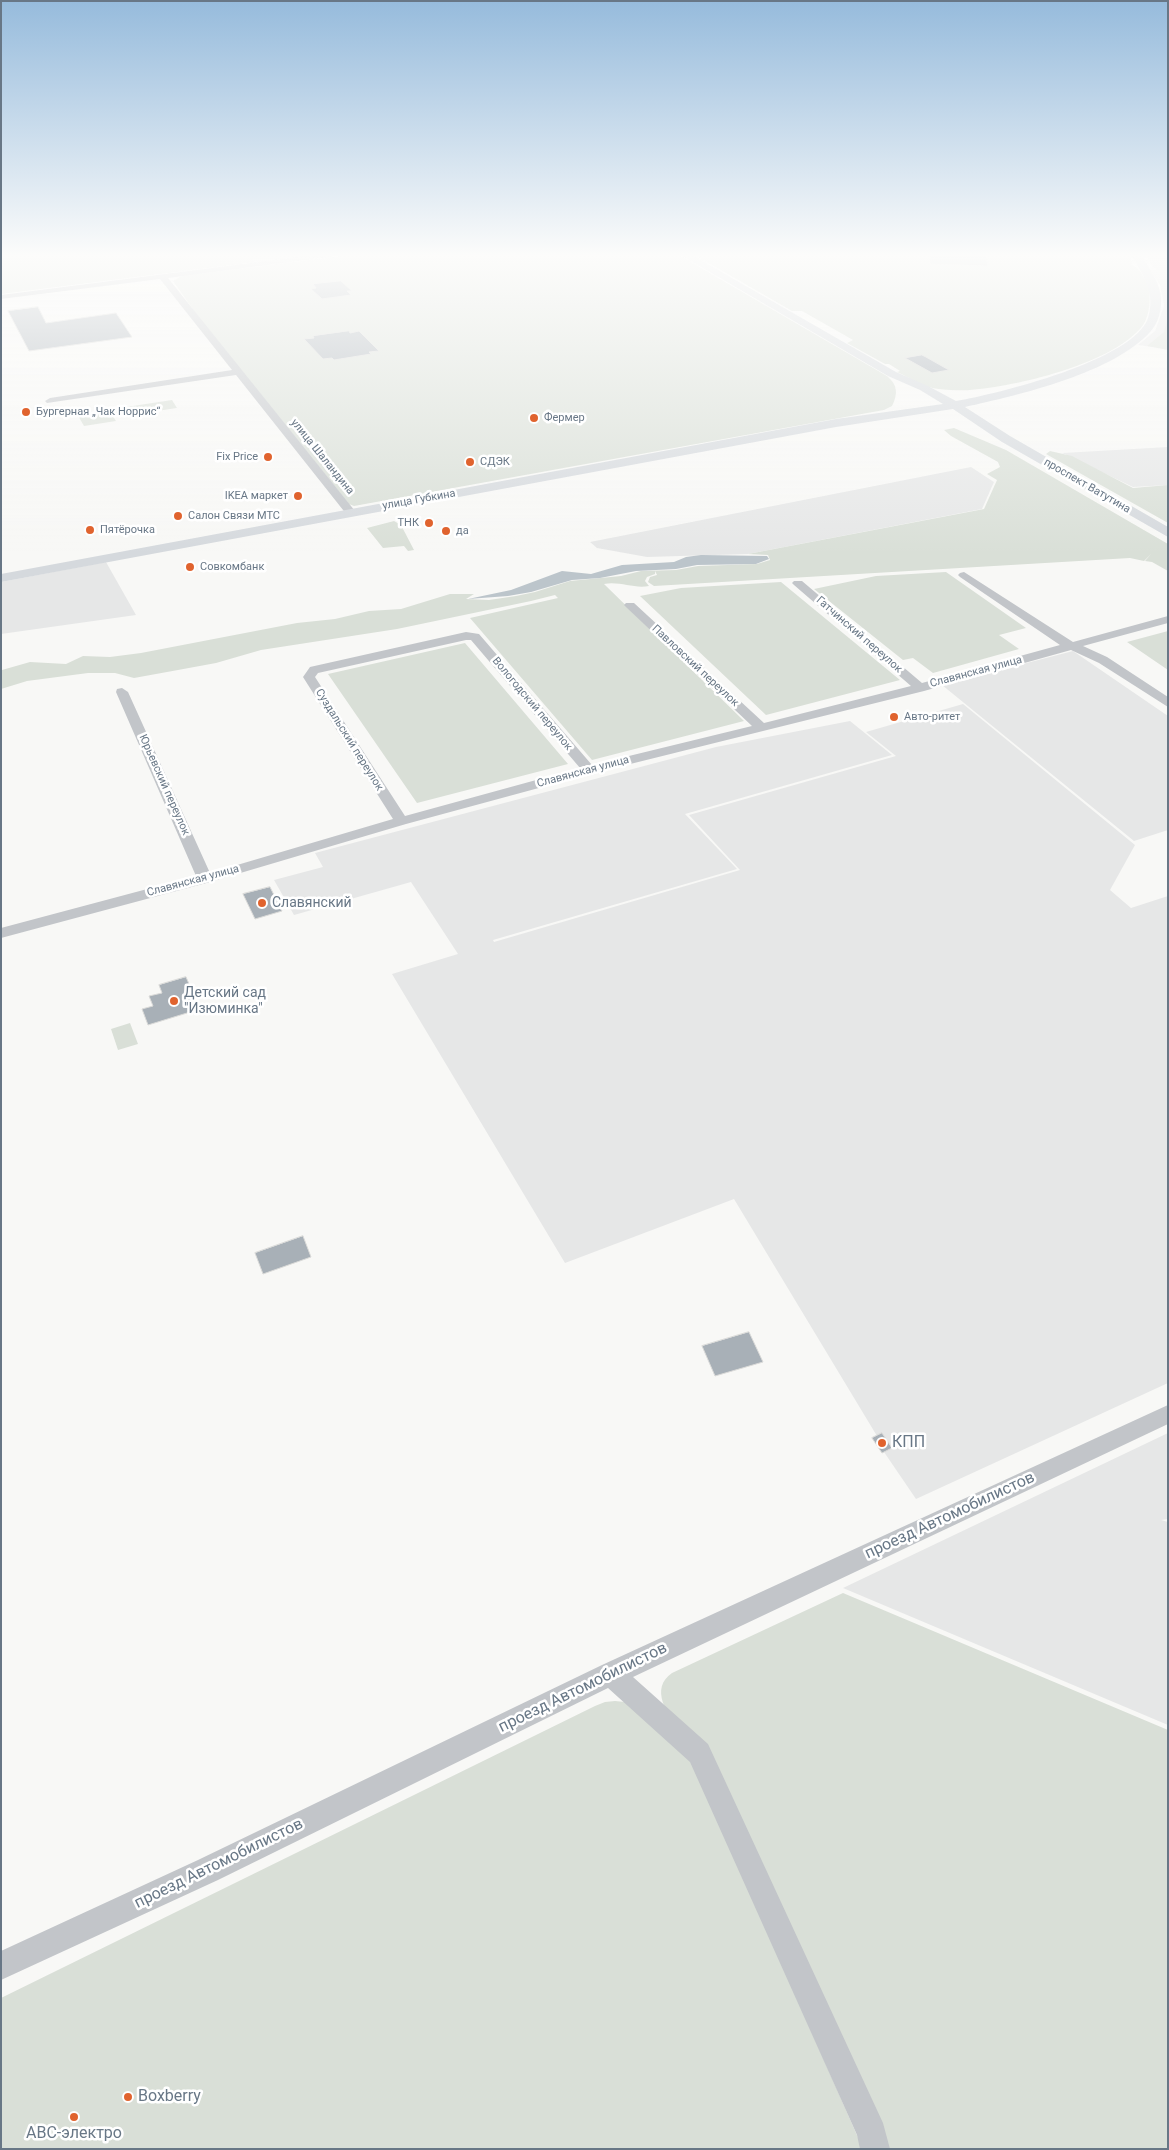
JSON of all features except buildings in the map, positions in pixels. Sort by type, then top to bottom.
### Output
[{"type":"main road","name":"проспект Ватутина","points":[[858,354],[942,404],[983,424],[1006,440],[1166,532]]},
{"type":"main road","name":"улица Губкина","points":[[1,578],[942,404],[1063,376],[1112,354]]},
{"type":"main road","name":"проспект Ватутина","points":[[892,374],[912,394],[942,404],[983,424]]},
{"type":"main road","points":[[942,404],[983,424]]},
{"type":"street","name":"улица Шаландина","points":[[223,354],[351,513]]},
{"type":"street","points":[[50,400],[237,372]]},
{"type":"street","points":[[964,575],[1014,610],[1071,646],[1103,660],[1168,704]]},
{"type":"street","name":"Гатчинский переулок","points":[[798,583],[920,688]]},
{"type":"street","name":"Павловский переулок","points":[[630,605],[761,727]]},
{"type":"street","name":"Славянская улица","points":[[1,933],[205,879],[401,821],[589,770],[920,688],[1168,619]]},
{"type":"street","name":"Суздальский переулок","points":[[401,821],[309,677],[314,670],[466,636],[475,637]]},
{"type":"street","name":"Вологодский переулок","points":[[475,637],[589,770]]},
{"type":"street","name":"Юрьевский переулок","points":[[122,692],[205,879]]},
{"type":"street","name":"проезд Автомобилистов","points":[[1,1966],[217,1866],[611,1674],[1168,1414]]},
{"type":"street","points":[[611,1674],[700,1754],[872,2134],[875,2149]]},
{"type":"shaded area","points":[[228,354],[850,354],[891,379],[896,390],[892,406],[884,410],[354,506],[349,504]]},
{"type":"shaded area","points":[[868,354],[1103,354],[1061,372],[1012,384],[970,390],[941,389],[925,386],[897,372],[900,371],[889,364],[885,364]]},
{"type":"shaded area","points":[[172,400],[177,408],[118,417],[113,409]]},
{"type":"shaded area","points":[[109,410],[116,421],[84,426],[77,414]]},
{"type":"shaded area","points":[[954,428],[1006,450],[1168,544],[1168,571],[1152,562],[1145,561],[1151,554],[1144,561],[1130,558],[654,586],[648,582],[650,577],[657,575],[655,571],[655,574],[647,577],[645,581],[649,586],[638,587],[616,583],[604,584],[744,721],[592,760],[470,618],[558,598],[555,595],[397,629],[261,650],[216,663],[134,678],[115,673],[88,673],[27,681],[1,689],[2,670],[30,662],[66,664],[83,656],[110,657],[141,653],[297,623],[335,619],[369,611],[401,609],[450,594],[474,594],[466,599],[489,600],[535,592],[570,581],[621,576],[641,571],[676,570],[698,566],[757,564],[770,560],[768,555],[748,554],[984,509],[997,480],[987,474],[1000,467],[998,462],[951,436],[944,430]]},
{"type":"shaded area","points":[[1168,447],[1168,485],[1133,487],[1062,453]]},
{"type":"shaded area","points":[[1050,451],[1072,456],[1133,488],[1168,485],[1168,523],[1046,454]]},
{"type":"shaded area","points":[[971,467],[994,482],[982,509],[748,554],[647,557],[597,548],[590,542]]},
{"type":"shaded area","points":[[394,521],[401,525],[414,550],[408,551],[404,546],[383,548],[367,528]]},
{"type":"shaded area","points":[[701,555],[767,556],[769,559],[756,564],[697,565],[676,569],[636,571],[600,578],[572,580],[531,592],[508,596],[468,599],[511,590],[562,571],[591,574],[622,565],[674,562],[686,557]]},
{"type":"shaded area","points":[[106,562],[136,615],[1,634],[1,582]]},
{"type":"shaded area","points":[[946,572],[1026,628],[999,635],[1019,649],[933,673],[913,658],[903,660],[814,589],[876,576]]},
{"type":"shaded area","points":[[781,582],[900,680],[766,715],[640,596],[681,588]]},
{"type":"shaded area","points":[[1168,631],[1168,670],[1127,642]]},
{"type":"shaded area","points":[[465,643],[568,764],[417,803],[328,674]]},
{"type":"shaded area","points":[[1073,651],[1168,716],[1168,830],[1134,841],[942,685]]},
{"type":"shaded area","points":[[963,704],[1135,845],[1110,890],[1131,908],[1168,896],[1168,1383],[916,1499],[884,1452],[892,1448],[882,1433],[877,1436],[734,1199],[565,1263],[392,974],[458,954],[411,882],[294,915],[274,880],[323,867],[315,853],[716,747],[850,721],[892,755],[685,814],[737,869],[493,940],[494,942],[740,870],[689,815],[896,756],[866,732]]},
{"type":"shaded area","points":[[130,1023],[138,1044],[118,1050],[111,1029]]},
{"type":"shaded area","points":[[1168,1433],[1168,1519],[1161,1520],[1168,1522],[1168,1725],[843,1588]]},
{"type":"shaded area","points":[[843,1593],[1168,1730],[1168,2149],[886,2149],[663,1703],[661,1694],[663,1683],[672,1673]]},
{"type":"shaded area","points":[[615,1701],[625,1702],[692,1759],[863,2149],[1,2149],[1,1998],[595,1706]]},
{"type":"place","name":"Бургерная „Чак Норрис“","points":[[26,412]]},
{"type":"place","name":"Фермер","points":[[534,418]]},
{"type":"place","name":"Fix Price","points":[[268,457]]},
{"type":"place","name":"СДЭК","points":[[470,462]]},
{"type":"place","name":"IKEA маркет","points":[[298,496]]},
{"type":"place","name":"Салон Связи МТС","points":[[178,516]]},
{"type":"place","name":"ТНК","points":[[429,523]]},
{"type":"place","name":"Пятёрочка","points":[[90,530]]},
{"type":"place","name":"да","points":[[446,531]]},
{"type":"place","name":"Совкомбанк","points":[[190,567]]},
{"type":"place","name":"Авто-ритет","points":[[894,717]]},
{"type":"place","name":"Славянский","points":[[262,903]]},
{"type":"place","name":"Детский сад \"Изюминка\"","points":[[174,1001]]},
{"type":"place","name":"КПП","points":[[882,1443]]},
{"type":"place","name":"Boxberry","points":[[128,2097]]},
{"type":"place","name":"АВС-электро","points":[[74,2117]]}]
